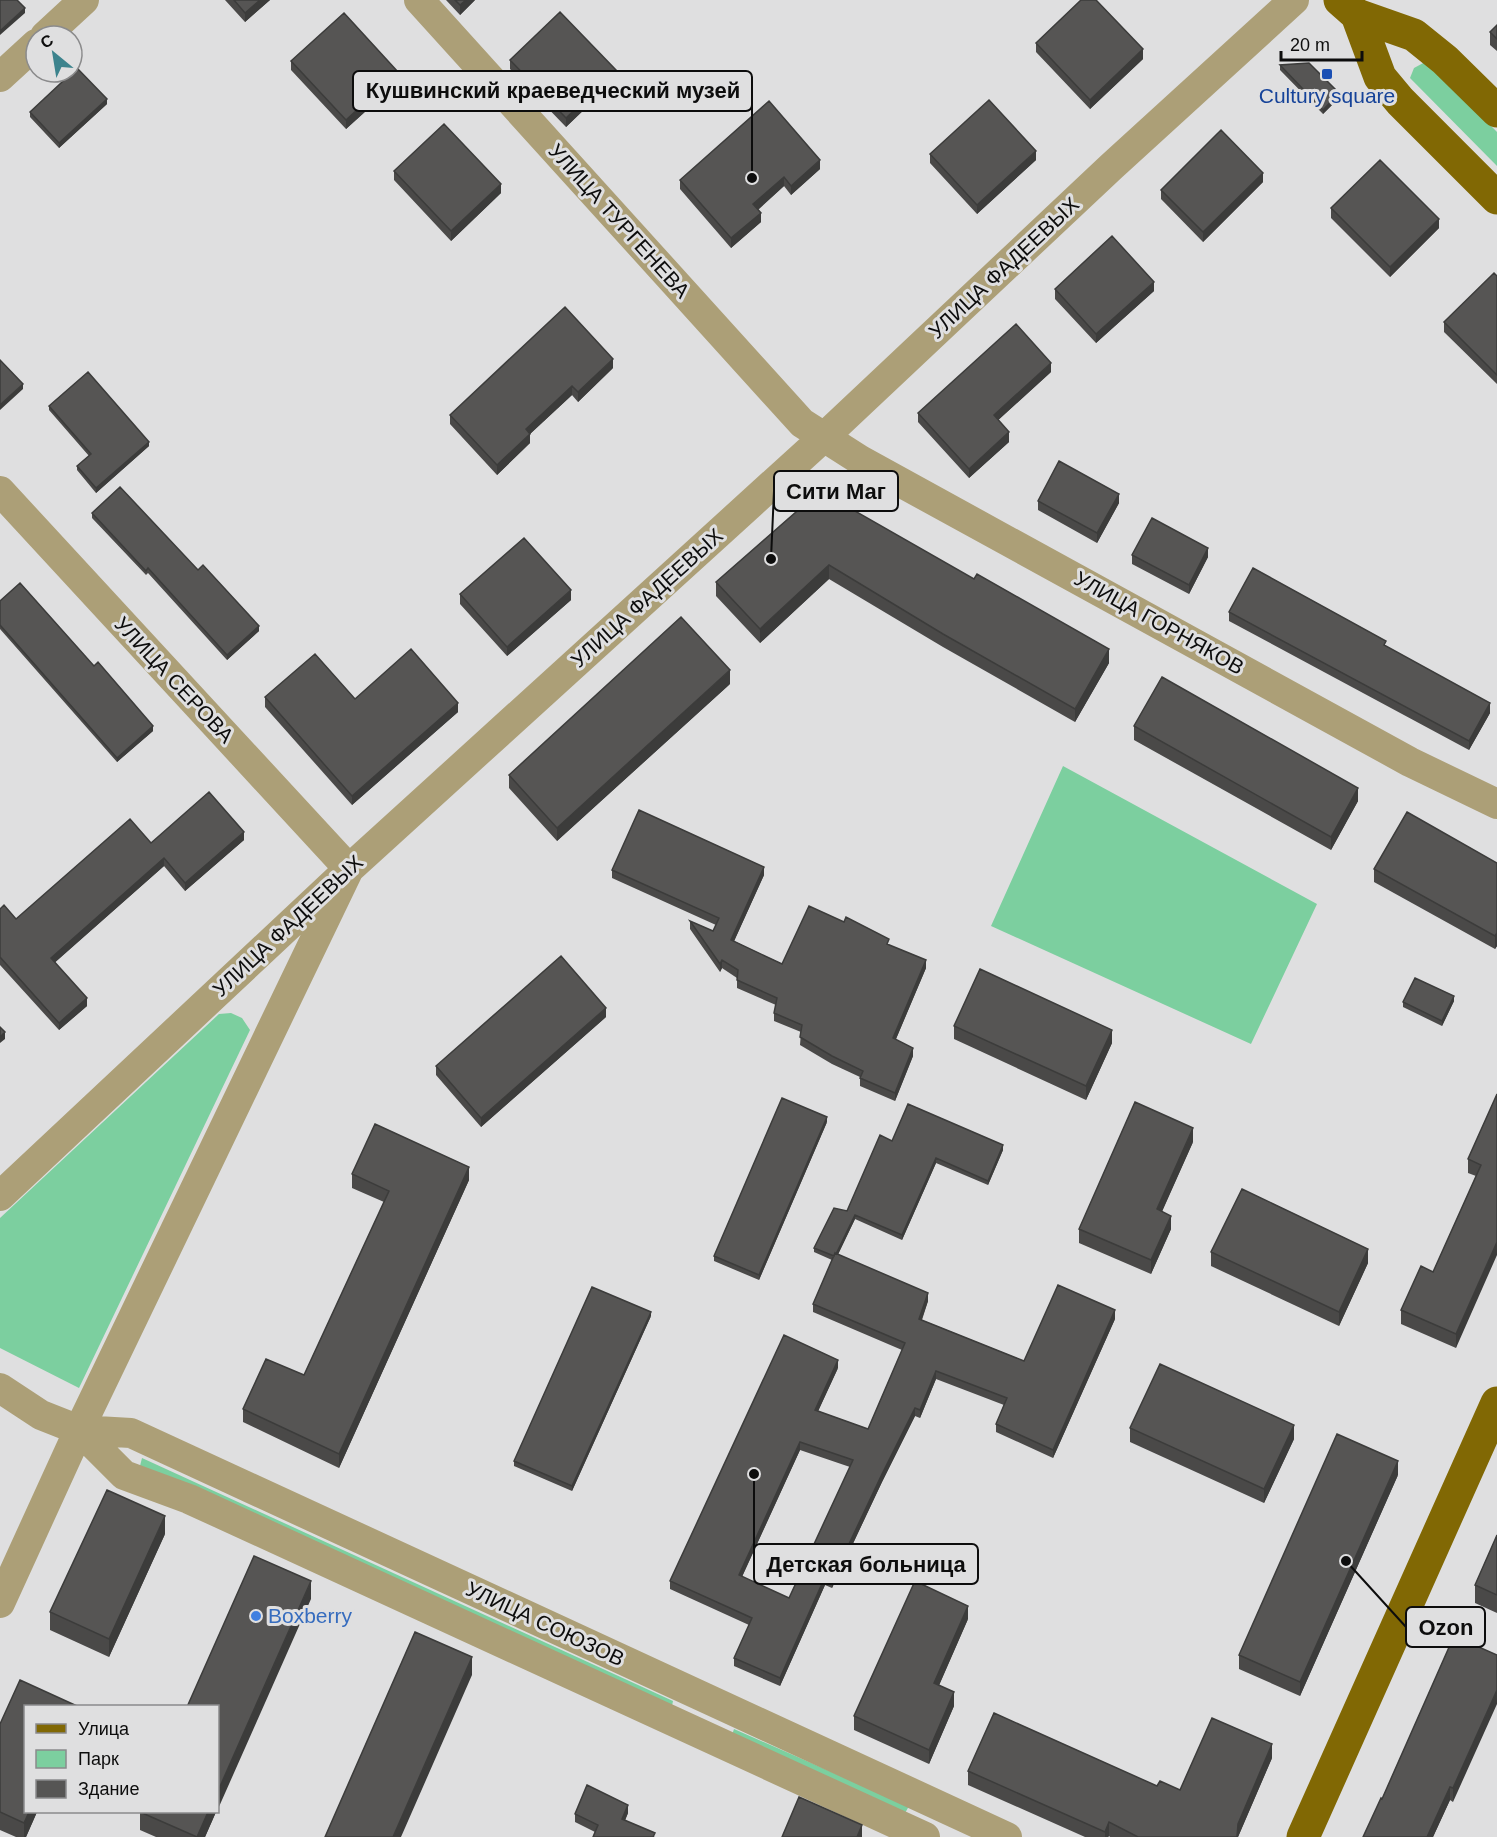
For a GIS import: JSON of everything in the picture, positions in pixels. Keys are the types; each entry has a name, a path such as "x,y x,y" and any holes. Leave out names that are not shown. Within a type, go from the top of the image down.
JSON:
{"main road":[{"path":"1348,8 1414,35 1445,60 1497,111"},
{"path":"1348,8 1380,77 1400,101 1497,198"},
{"path":"1303,1837 1497,1403"}],"street":[{"path":"58,24 84,0"},
{"name":"УЛИЦА ТУРГЕНЕВА","path":"419,0 802,423 823,438"},
{"name":"УЛИЦА ФАДЕЕВЫХ","path":"0,1196 348,869 823,438 1111,167 1294,0"},
{"path":"0,77 24,55"},
{"name":"УЛИЦА ГОРНЯКОВ","path":"823,438 1410,762 1497,804"},
{"name":"УЛИЦА СЕРОВА","path":"0,491 348,869"},
{"path":"0,1603 79,1430 348,869"},
{"name":"УЛИЦА СОЮЗОВ","path":"0,1388 41,1415 79,1430 131,1432 1007,1837"},
{"name":"УЛИЦА СОЮЗОВ","path":"79,1430 124,1475 189,1499 919,1834"},
{"path":"686,1728 699,1696"},
{"path":"919,1834 928,1801"}],"green space":[{"path":"1427,61 1497,132 1497,166 1410,78 1414,68"},
{"path":"1063,766 1317,904 1251,1044 991,926"},
{"path":"231,1013 242,1018 250,1030 79,1388 0,1348 0,1218 219,1014"},
{"path":"142,1458 673,1701 671,1711 140,1466"},
{"path":"734,1729 909,1806 904,1815 731,1738"}],"building":[{"path":"0,0 17,0 25,8 0,31"},
{"path":"234,0 260,0 245,13"},
{"path":"455,0 466,0 460,5"},
{"path":"1081,0 1096,0 1143,49 1090,100 1036,43"},
{"path":"560,12 616,70 566,118 510,60"},
{"path":"344,13 398,72 346,120 291,61"},
{"path":"1497,25 1497,39 1490,32"},
{"path":"1309,63 1339,93 1323,110 1280,65"},
{"path":"84,75 107,99 59,143 30,112 60,84 84,84"},
{"path":"989,100 1036,151 977,205 930,154"},
{"path":"769,101 820,160 791,186 784,177 753,204 761,213 731,238 680,180"},
{"path":"444,124 501,184 451,231 394,171"},
{"path":"1221,130 1263,173 1203,232 1161,190"},
{"path":"1380,160 1439,219 1390,267 1331,208"},
{"path":"1112,236 1154,282 1096,334 1055,289"},
{"path":"1494,273 1497,276 1497,375 1444,322"},
{"path":"565,307 613,359 578,392 572,386 526,429 530,434 497,465 450,415"},
{"path":"1016,324 1051,363 994,415 1009,432 969,469 918,413"},
{"path":"0,360 23,384 0,405"},
{"path":"88,372 149,442 96,488 77,466 91,454 49,406"},
{"path":"1059,461 1119,494 1097,533 1038,501"},
{"path":"120,487 198,570 203,565 259,626 227,655 148,568 146,571 92,513"},
{"path":"820,491 974,579 977,574 1109,649 1075,709 943,634 829,565 760,629 716,582"},
{"path":"1152,518 1208,548 1189,585 1132,555"},
{"path":"524,538 571,590 507,647 460,594"},
{"path":"1253,568 1386,641 1384,645 1490,703 1469,741 1229,612"},
{"path":"20,583 94,666 98,662 153,726 117,758 0,625 0,601"},
{"path":"681,617 730,670 557,828 509,775"},
{"path":"411,649 458,703 352,796 265,697 315,654 355,699"},
{"path":"1162,677 1358,788 1331,837 1134,726"},
{"path":"209,792 244,832 185,883 164,858 51,958 87,998 59,1023 0,957 0,909 4,905 16,919 130,819 151,843"},
{"path":"639,810 764,867 731,940 782,964 809,906 844,922 846,917 889,939 887,944 926,960 893,1038 913,1048 895,1093 860,1078 863,1071 800,1037 802,1025 774,1013 777,998 737,980 738,970 722,960 720,964 690,921 713,931 719,918 612,870"},
{"path":"1407,812 1497,863 1497,933 1495,936 1374,869"},
{"path":"561,956 606,1008 481,1118 436,1066"},
{"path":"980,969 1112,1030 1086,1086 954,1026"},
{"path":"1415,978 1454,996 1442,1021 1403,1002"},
{"path":"0,1027 5,1032 0,1037"},
{"path":"1497,1094 1497,1242 1456,1334 1401,1310 1421,1266 1433,1272 1481,1165 1468,1159"},
{"path":"782,1098 827,1117 759,1275 714,1256"},
{"path":"1135,1102 1193,1128 1157,1209 1171,1216 1151,1260 1079,1229"},
{"path":"908,1104 1003,1145 988,1181 936,1158 902,1235 855,1215 834,1256 814,1248 834,1208 847,1211 880,1135 892,1141"},
{"path":"375,1124 469,1167 339,1454 243,1409 266,1359 304,1375 389,1191 352,1174"},
{"path":"1242,1189 1368,1249 1339,1312 1211,1252"},
{"path":"835,1253 928,1293 919,1319 1024,1361 1058,1285 1115,1310 1053,1450 996,1424 1007,1398 936,1371 920,1410 915,1408 832,1580 825,1577 780,1678 734,1658 752,1618 670,1581 784,1335 838,1360 815,1410 868,1429 905,1343 813,1304","holes":["800,1442 853,1460 789,1598 739,1575"]},
{"path":"592,1287 651,1312 572,1486 514,1461"},
{"path":"1160,1364 1294,1425 1264,1489 1130,1428"},
{"path":"1337,1434 1398,1461 1300,1682 1239,1655"},
{"path":"107,1490 165,1516 109,1639 50,1612"},
{"path":"1497,1535 1497,1595 1475,1585"},
{"path":"254,1556 311,1581 219,1789 219,1705 188,1705"},
{"path":"915,1581 968,1606 934,1683 954,1692 929,1750 854,1716"},
{"path":"415,1632 472,1657 393,1837 325,1837"},
{"path":"1454,1636 1497,1655 1497,1690 1453,1788 1450,1787 1427,1837 1363,1837 1382,1799"},
{"path":"20,1680 75,1705 24,1705 24,1813 29,1813 24,1823 0,1812 0,1724"},
{"path":"994,1713 1157,1786 1160,1781 1180,1790 1212,1718 1272,1744 1238,1824 1237,1837 1138,1837 1109,1822 1105,1832 968,1771"},
{"path":"587,1785 628,1805 622,1819 655,1833 653,1837 593,1837 598,1825 575,1814"},
{"path":"799,1797 862,1825 857,1837 782,1837"},
{"path":"142,1813 208,1813 197,1837"}],"place":[{"name":"Cultury square","path":"1327,74"},
{"name":"Кушвинский краеведческий музей","path":"752,178"},
{"name":"Сити Маг","path":"771,559"},
{"name":"Детская больница","path":"754,1474"},
{"name":"Ozon","path":"1346,1561"},
{"name":"Boxberry","path":"256,1616"}]}
